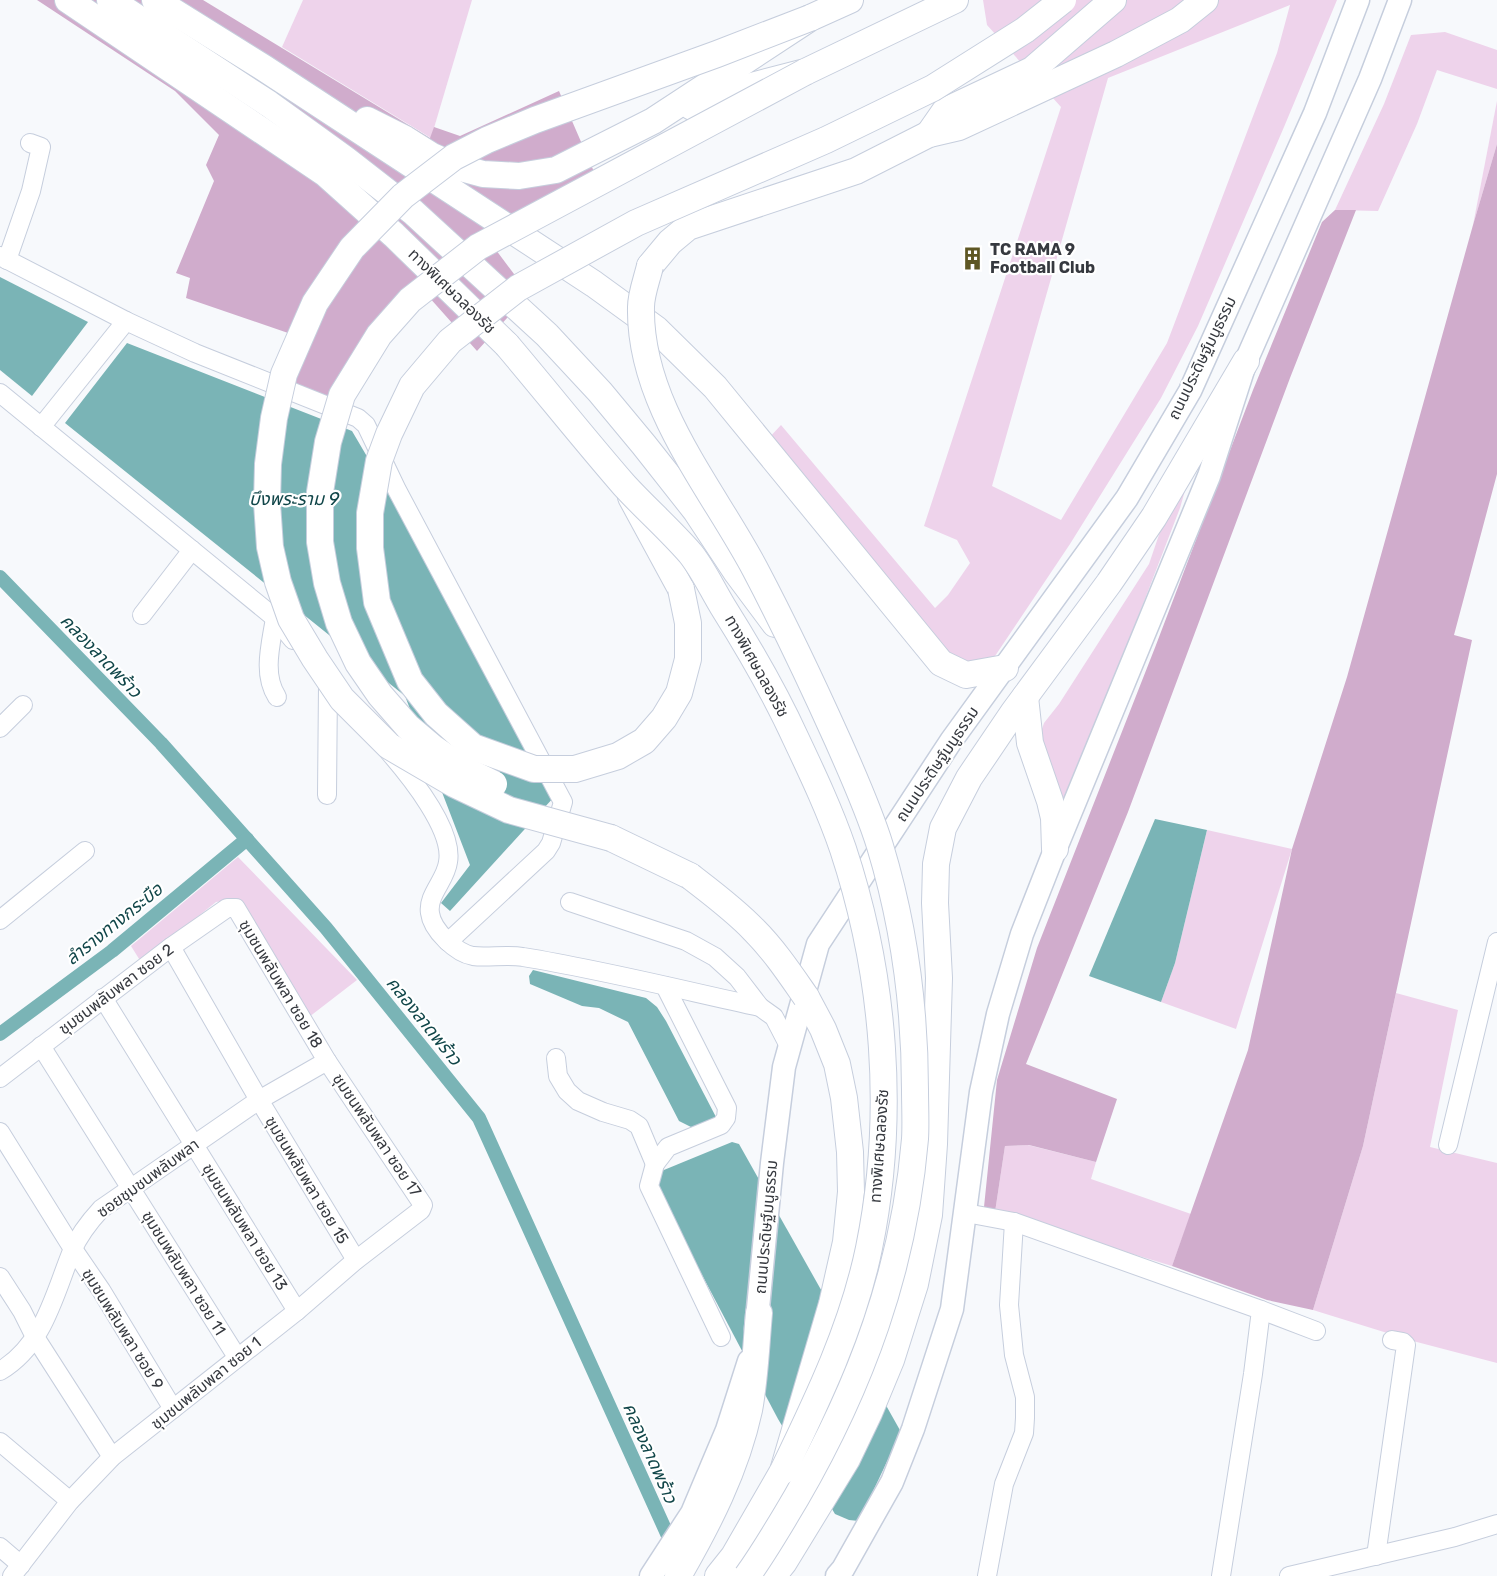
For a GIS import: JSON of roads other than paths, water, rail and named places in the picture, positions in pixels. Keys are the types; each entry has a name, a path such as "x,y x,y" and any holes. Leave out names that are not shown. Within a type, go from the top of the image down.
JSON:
{"highway":[{"name":"ทางพิเศษฉลองรัช","path":"68,0 326,174 394,235 507,345 625,486 691,555 759,665 822,796 843,849 859,905 873,969 881,1036 884,1116 879,1185 868,1249 853,1306 814,1408 783,1471 734,1556 718,1576"},
{"name":"ทางพิเศษฉลองรัช","path":"110,0 269,104 345,159 413,212 547,335 600,392 696,511 737,573 804,663 856,781 880,844 895,903 909,980 915,1063 915,1138 907,1199 884,1306 843,1410 783,1521 747,1576"},
{"path":"155,0 594,284 656,329 715,387 941,663 966,675 1005,668"},
{"path":"611,838 509,810 454,784 389,746 342,699 291,619 278,582 270,547 267,503 268,464 274,418 284,374 315,303 352,248 403,196 454,157 535,120 717,54 850,0"},
{"path":"783,1471 832,1304 846,1242 851,1192 850,1152 844,1098 837,1064 823,1029 806,997 755,930 723,901 690,876 465,770 408,727 374,687 358,663 339,623 327,583 320,542 320,492 328,442 342,395 379,335 410,300 470,254 509,231 805,72 955,0"},
{"path":"625,486 681,589 688,623 688,659 679,693 664,718 644,741 618,756 575,769 534,769 473,747 436,714 410,681 376,602 370,548 370,513 379,461 412,386 450,341 518,288 636,223 826,140 933,88 1025,30 1063,0"},
{"path":"804,663 753,565 664,410 646,357 642,330 641,303 650,266 670,242 688,227 856,171 929,134 959,127 1116,54 1180,20 1205,0"},
{"path":"933,88 980,81 1112,1"},
{"path":"929,134 945,111 1032,70 1112,1"},
{"path":"654,121 810,18"},
{"path":"264,69 457,167 483,174 519,176 556,170 654,121 744,88 805,72"},
{"path":"773,1576 784,1562 847,1459 891,1359 915,1284 929,1215 934,1144 939,978 935,903 936,864 943,828 969,778 1154,517 1246,361"},
{"path":"1025,697 1030,743 1054,818 1055,849"},
{"path":"678,1576 725,1486 743,1436 754,1375 759,1313"}],"main road":[{"name":"ถนนประดิษฐ์มนูธรรม","path":"651,1576 692,1513 727,1430 750,1356 759,1313 772,1163 784,1067 818,944 951,741 1127,498 1190,391 1314,113 1358,0"},
{"path":"837,1576 892,1482 913,1430 952,1310 981,1092 998,1014 1023,933 1055,849 1209,476 1246,361 1370,79 1400,0"},
{"path":"1245,268 1260,267 1272,271 1281,280"}],"street":[{"path":"30,143 41,147 31,191 4,258 126,321 195,353 358,418 366,424 397,490 563,802 551,843 546,851 448,942"},
{"path":"41,427 126,321"},
{"path":"0,393 275,618 328,685 405,770 429,803 445,837 449,861 444,878 431,901 430,916 443,938 457,949 473,956 521,956 760,1007"},
{"path":"142,615 192,550"},
{"path":"275,618 268,674 270,686 277,697"},
{"path":"327,795 328,685"},
{"path":"0,728 23,705"},
{"path":"0,920 85,851"},
{"path":"570,902 686,941 715,957 737,977 760,1007 774,1017 789,1046"},
{"name":"ชุมชนพลับพลา ซอย 2","path":"0,1078 171,947 227,908 236,908"},
{"name":"ชุมชนพลับพลา ซอย 18","path":"236,908 327,1061"},
{"path":"1448,1144 1497,942"},
{"name":"ชุมชนพลับพลา ซอย 15","path":"171,947 259,1100 356,1260"},
{"path":"665,986 727,1108 726,1118 721,1125 668,1147 655,1164 649,1186 721,1337"},
{"name":"ชุมชนพลับพลา ซอย 13","path":"103,998 297,1311"},
{"name":"ชุมชนพลับพลา ซอย 11","path":"40,1046 237,1357"},
{"path":"556,1058 558,1076 567,1091 578,1101 630,1120 639,1126 655,1164"},
{"name":"ซอยชุมชนพลับพลา","path":"0,1371 26,1351 43,1325 72,1249 85,1227 100,1209 259,1100 327,1061"},
{"name":"ชุมชนพลับพลา ซอย 17","path":"327,1061 420,1200 423,1205 421,1210"},
{"name":"ชุมชนพลับพลา ซอย 9","path":"0,1132 72,1249 101,1290 173,1409"},
{"name":"ชุมชนพลับพลา ซอย 1","path":"16,1570 70,1501 112,1457 421,1210"},
{"path":"966,1213 1014,1222 1316,1331"},
{"path":"987,1576 1004,1484 1023,1433 1025,1418 1025,1397 1014,1354 1009,1305 1014,1222"},
{"path":"0,1277 22,1311 35,1337 112,1457"},
{"path":"1221,1576 1261,1310"},
{"path":"1376,1556 1406,1345 1403,1342 1392,1340"},
{"path":"0,1442 70,1501"},
{"path":"1289,1576 1455,1537 1497,1524"},
{"path":"0,1547 16,1570"}],"water":[{"path":"0,277 88,322 32,396 0,370"},
{"name":"บึงพระราม 9","path":"127,343 352,431 402,516 554,797 450,911 441,903 470,865 405,696 65,423"},
{"path":"1155,819 1207,830 1175,963 1161,1002 1089,976"},
{"path":"533,970 646,998 657,1007 666,1021 716,1117 695,1129 679,1121 628,1022 599,1008 582,1006 530,984 529,976"},
{"path":"732,1142 739,1144 901,1432 859,1521 849,1520 835,1514 778,1419 655,1186 659,1172"}],"waterway":[{"name":"คลองลาดพร้าว","path":"0,577 161,743 326,928 479,1118 674,1549"},
{"name":"ลำรางทางกระบือ","path":"0,1034 112,951 247,839"}],"place":[{"name":"TC RAMA 9 Football Club","path":"972,258"}]}
